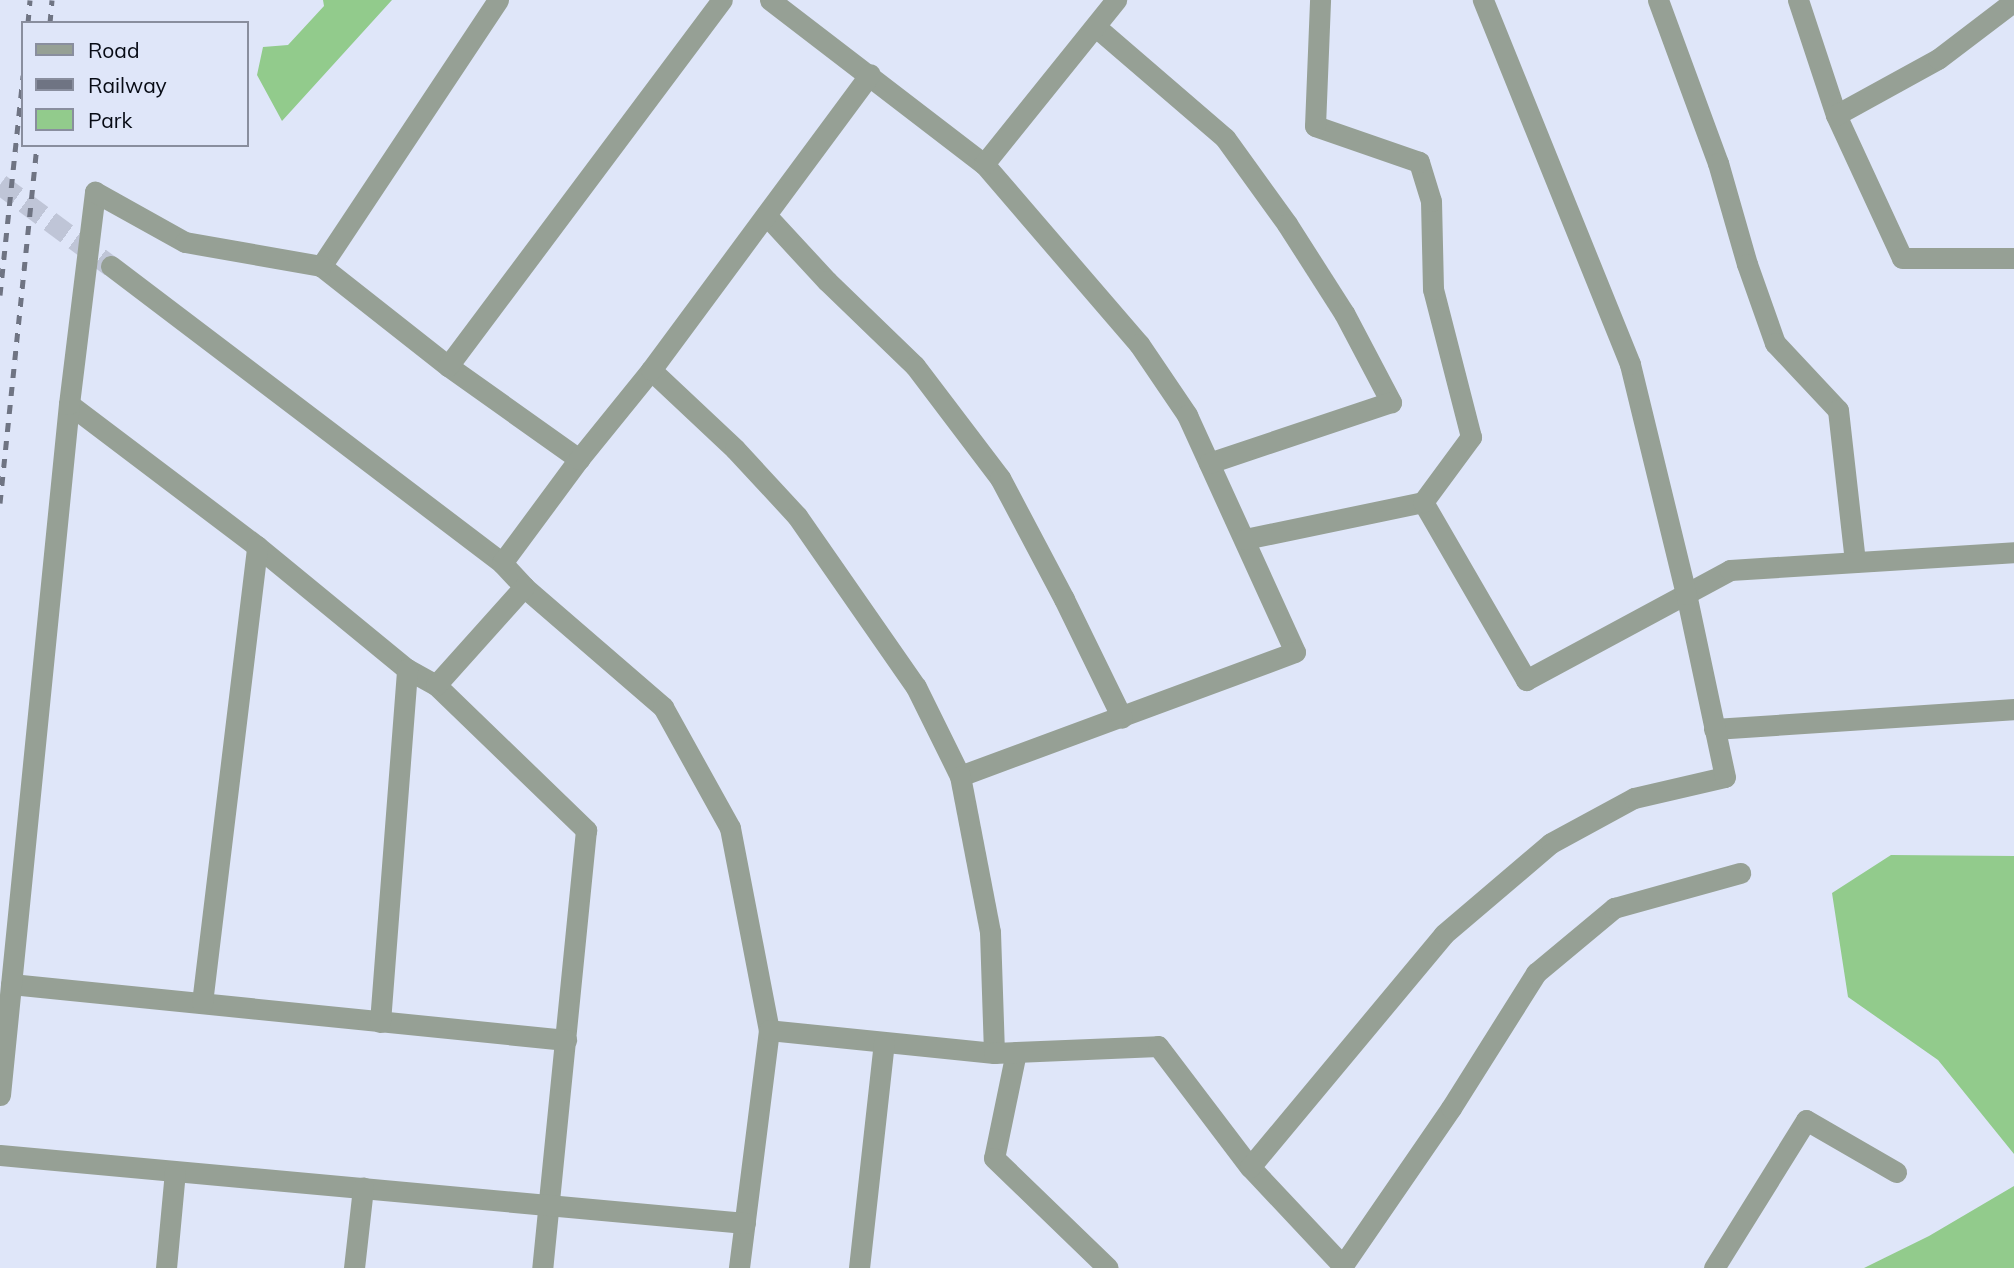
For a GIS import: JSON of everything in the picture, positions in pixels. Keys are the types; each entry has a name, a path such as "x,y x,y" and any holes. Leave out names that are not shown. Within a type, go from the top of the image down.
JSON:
{"street":[{"path":"321,267 498,0"},
{"path":"448,366 722,0"},
{"path":"770,0 984,164 1139,344 1187,415 1295,652 960,776"},
{"path":"984,164 1116,0"},
{"path":"1245,539 1423,502 1471,437 1433,289 1431,201 1419,162 1315,126 1320,0"},
{"path":"1250,1167 1444,934 1551,843 1634,798 1725,777 1686,594 1630,364 1483,0"},
{"path":"1658,0 1718,163 1747,264 1775,343 1838,410 1854,562"},
{"path":"1799,0 1836,115 1902,258 2014,258"},
{"path":"1836,115 1938,58 2014,1"},
{"path":"1096,27 1225,138 1287,224 1344,313 1391,402 1209,463"},
{"path":"502,563 579,459 651,370 870,74"},
{"path":"0,1095 69,404 95,192 185,242 321,267 448,366 579,459"},
{"path":"766,215 827,281 915,366 1000,478 1064,599 1122,718"},
{"path":"111,266 502,563 524,587 663,707 730,828 769,1030 739,1268"},
{"path":"651,370 735,449 797,516 916,687 960,776 990,932 1005,1053 994,1158 1108,1268"},
{"path":"69,404 257,546 407,669 436,685 586,830 542,1268"},
{"path":"1423,502 1526,680 1730,570 2014,552"},
{"path":"202,1003 257,546"},
{"path":"436,685 524,587"},
{"path":"380,1022 407,669"},
{"path":"1714,729 2014,709"},
{"path":"769,1030 1005,1053 1158,1046 1250,1167 1342,1267 1451,1108 1535,974 1614,908 1740,873"},
{"path":"11,984 566,1041"},
{"path":"859,1268 884,1042"},
{"path":"1714,1268 1806,1120 1896,1172"},
{"path":"0,1155 745,1223"},
{"path":"166,1268 175,1171"},
{"path":"354,1268 363,1188"}],"green space":[{"path":"323,0 392,0 282,121 257,75 263,47 288,45 324,6"},
{"path":"1891,855 2014,856 2014,1154 1938,1060 1848,997 1832,893"},
{"path":"2014,1186 2014,1268 1864,1268 1929,1236"}],"tunnel":[{"path":"0,184 111,266"}],"railway":[{"path":"28,21 30,0"},
{"path":"50,21 52,0"},
{"path":"0,295 21,94"},
{"path":"0,503 37,147"}]}
